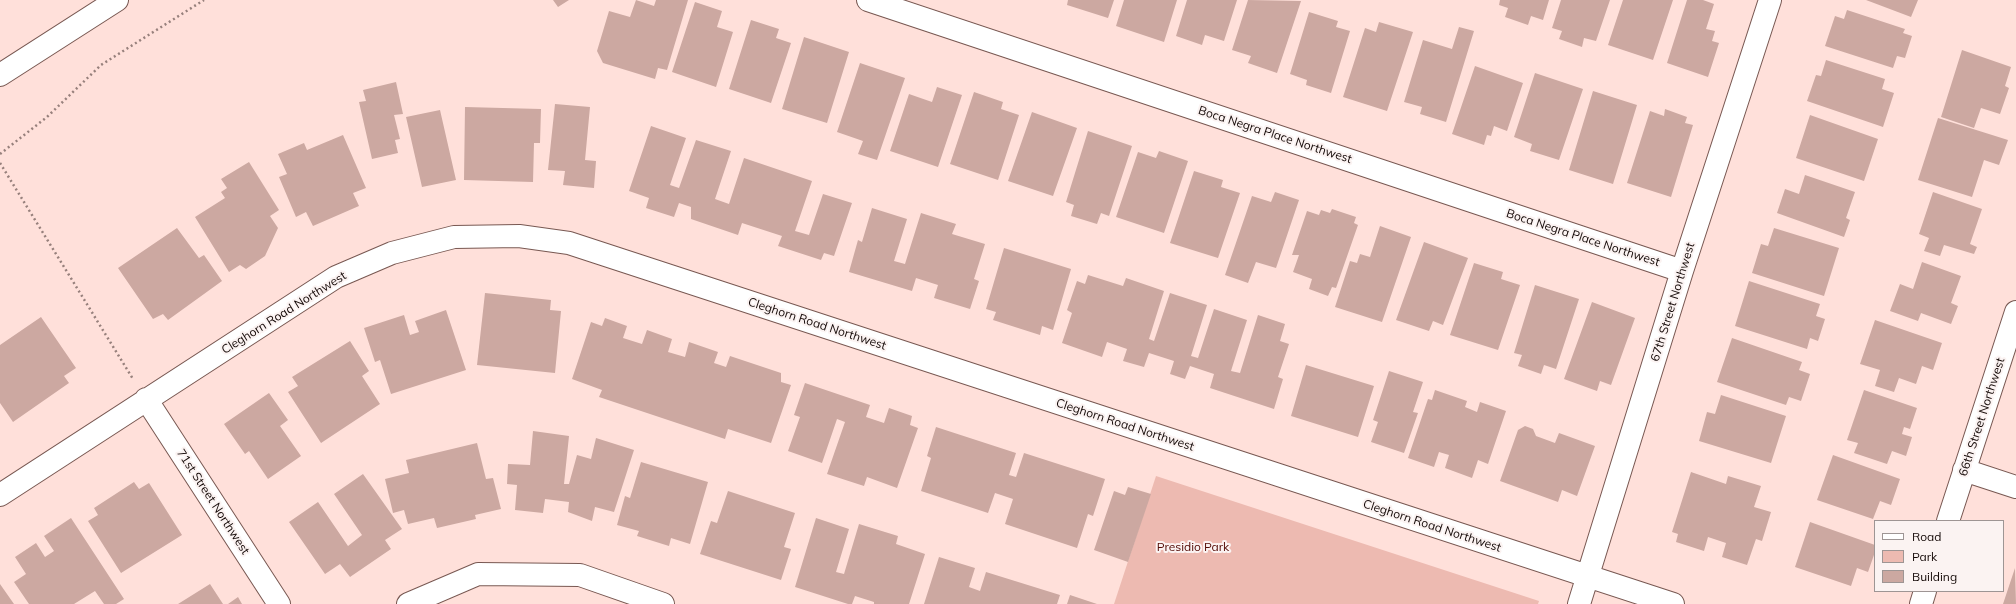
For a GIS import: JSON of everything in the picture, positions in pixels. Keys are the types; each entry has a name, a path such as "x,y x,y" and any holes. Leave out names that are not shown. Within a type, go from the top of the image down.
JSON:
{"street":[{"path":"0,75 116,0"},
{"name":"67th Street Northwest","path":"1579,604 1682,271 1770,0"},
{"name":"Boca Negra Place Northwest","path":"876,1 1682,271"},
{"name":"Cleghorn Road Northwest","path":"0,495 336,277 392,253 454,237 519,236 577,246 1673,604"},
{"name":"66th Street Northwest","path":"1948,520 2016,312"},
{"name":"71st Street Northwest","path":"146,400 279,604"},
{"path":"1964,470 2016,487"},
{"path":"408,604 478,574 580,575 663,604"},
{"path":"1921,604 1925,592"}],"path":[{"path":"0,154 47,117 101,65 204,0"},
{"path":"0,163 130,374"}],"green space":[{"name":"Presidio Park","path":"1156,476 1539,601 1538,604 1114,604"}],"building":[{"path":"553,0 569,0 558,7"},
{"path":"636,0 654,6 656,0 688,0 667,70 658,68 655,79 603,63 597,51 609,11 630,17"},
{"path":"1068,0 1114,0 1108,18 1067,5"},
{"path":"1124,0 1177,0 1164,42 1116,26"},
{"path":"1187,0 1237,0 1224,41 1205,35 1202,45 1176,36"},
{"path":"1248,0 1301,1 1277,73 1248,63 1251,56 1232,50"},
{"path":"1500,0 1549,0 1543,20 1531,16 1528,25 1505,17 1508,8 1499,5"},
{"path":"1561,0 1610,0 1596,41 1584,38 1582,47 1559,39 1562,31 1552,28"},
{"path":"1623,0 1673,0 1653,60 1608,45"},
{"path":"1687,0 1703,0 1714,4 1706,29 1715,31 1712,41 1719,43 1708,77 1667,63"},
{"path":"1866,0 1918,0 1911,17"},
{"path":"695,2 722,11 717,27 733,32 716,87 672,72"},
{"path":"1847,10 1905,29 1903,33 1912,36 1905,58 1897,56 1893,68 1825,46 1835,16 1844,19"},
{"path":"1309,12 1338,21 1336,27 1350,31 1331,93 1306,85 1307,80 1290,74"},
{"path":"751,20 779,29 776,38 791,43 771,103 729,89"},
{"path":"1379,22 1413,32 1387,111 1343,97 1365,28 1376,32"},
{"path":"1459,27 1474,31 1446,122 1420,114 1422,107 1404,102 1423,40 1452,49"},
{"path":"804,37 849,52 827,123 782,109"},
{"path":"1962,50 2011,67 2005,86 2009,88 2000,114 1981,108 1974,128 1941,117"},
{"path":"1826,60 1885,79 1882,89 1894,93 1883,127 1807,101 1816,75 1821,76"},
{"path":"860,63 905,78 877,160 858,154 863,141 837,132"},
{"path":"1475,66 1523,83 1507,131 1494,126 1491,136 1487,135 1484,145 1452,134"},
{"path":"1535,73 1583,89 1559,160 1530,151 1532,144 1514,137"},
{"path":"396,82 403,114 394,115 400,139 395,140 398,153 372,159 359,102 366,101 363,90"},
{"path":"937,87 962,95 938,167 890,151 909,94 932,102"},
{"path":"1593,91 1637,105 1613,184 1569,170"},
{"path":"974,92 1003,102 1001,109 1019,115 998,180 950,164"},
{"path":"555,104 590,107 585,160 596,161 594,188 563,185 565,171 548,170"},
{"path":"465,107 541,109 540,143 534,143 533,182 464,180"},
{"path":"1665,109 1687,117 1685,123 1693,125 1671,197 1627,183 1650,111 1664,116"},
{"path":"440,110 456,180 422,187 406,117"},
{"path":"1032,112 1077,128 1053,196 1008,181"},
{"path":"1810,115 1878,139 1864,181 1796,158"},
{"path":"1938,118 2008,140 1999,165 1984,160 1972,197 1918,180"},
{"path":"651,126 686,138 670,185 679,188 696,140 731,151 715,199 729,204 744,158 812,181 795,231 809,235 823,194 852,203 834,256 824,253 821,260 778,246 782,236 742,223 738,235 691,219 691,207 679,203 674,217 646,208 649,198 629,191"},
{"path":"1088,131 1132,146 1109,216 1101,213 1097,224 1071,216 1074,205 1066,202"},
{"path":"343,135 366,188 353,193 359,206 313,226 306,212 296,217 279,177 287,174 278,154 304,143 307,150"},
{"path":"1159,151 1188,161 1164,233 1116,217 1138,152 1156,158"},
{"path":"249,162 279,210 270,216 278,228 265,256 246,269 240,265 229,272 195,217 225,198 221,192 227,188 221,179"},
{"path":"1194,171 1223,180 1221,187 1240,193 1218,258 1170,243"},
{"path":"1805,175 1855,192 1846,218 1850,220 1844,237 1777,213 1785,189 1799,194"},
{"path":"1275,192 1299,200 1276,268 1256,262 1248,283 1225,275 1252,196 1271,202"},
{"path":"1933,192 1982,209 1970,244 1977,247 1974,254 1944,245 1940,256 1924,251 1929,238 1919,234"},
{"path":"872,208 907,219 894,261 905,264 921,213 956,224 952,234 985,244 974,279 979,281 970,309 934,298 938,285 916,278 912,291 849,272 858,240 862,242"},
{"path":"1332,209 1356,217 1354,223 1358,225 1336,288 1332,287 1328,296 1309,289 1312,279 1293,272 1299,255 1292,255 1307,211 1319,215 1321,210 1330,213"},
{"path":"1380,226 1411,237 1382,322 1335,307 1350,261 1357,263 1360,254 1370,257"},
{"path":"177,228 199,258 204,255 222,281 168,320 163,314 153,319 118,268"},
{"path":"1774,228 1839,248 1824,296 1752,273 1761,244 1768,246"},
{"path":"1424,242 1468,258 1443,325 1433,321 1429,331 1396,320"},
{"path":"1004,248 1071,269 1053,330 1042,326 1040,335 993,320 996,312 986,309"},
{"path":"1922,262 1961,276 1951,303 1958,306 1951,324 1921,313 1918,321 1890,311 1900,284 1913,289"},
{"path":"1474,263 1503,272 1501,279 1520,285 1498,350 1450,335"},
{"path":"1088,275 1123,286 1126,278 1164,291 1149,339 1154,341 1170,293 1207,305 1191,356 1198,358 1214,309 1247,320 1231,371 1240,373 1258,315 1285,324 1280,341 1289,344 1278,377 1283,379 1274,409 1210,388 1214,374 1190,366 1185,379 1170,374 1174,361 1149,353 1144,367 1123,361 1127,349 1107,342 1102,357 1062,343 1072,313 1067,310 1077,281 1085,284"},
{"path":"1749,281 1820,304 1816,316 1825,319 1818,341 1810,338 1807,349 1735,326"},
{"path":"1535,285 1579,299 1556,369 1544,365 1541,374 1518,366 1522,355 1514,353"},
{"path":"485,293 551,300 550,310 561,311 555,373 477,365"},
{"path":"1592,302 1635,318 1611,385 1600,381 1597,391 1564,379"},
{"path":"446,310 466,370 391,394 380,360 375,362 364,328 404,315 410,335 419,332 415,321"},
{"path":"41,317 76,368 64,376 69,383 13,422 0,403 0,345"},
{"path":"605,318 627,326 623,338 642,344 647,330 672,339 668,352 685,357 689,342 718,352 714,363 726,367 730,356 781,373 781,382 791,385 771,443 728,429 725,439 599,397 602,390 572,379 591,322 602,326"},
{"path":"1875,320 1942,343 1933,370 1922,366 1916,384 1899,378 1894,392 1875,386 1880,370 1860,364"},
{"path":"1732,338 1802,362 1799,370 1810,374 1801,401 1789,397 1786,405 1717,382"},
{"path":"350,341 369,371 362,376 380,404 321,443 288,392 298,386 292,377"},
{"path":"1306,365 1374,386 1358,437 1291,416"},
{"path":"1389,371 1423,382 1413,412 1418,413 1404,453 1371,442 1378,422 1373,420"},
{"path":"805,383 870,405 866,417 884,423 889,408 912,416 910,425 918,428 897,488 867,477 864,486 827,474 845,422 837,419 822,463 788,451 800,417 794,415"},
{"path":"1435,390 1467,401 1465,407 1477,412 1480,402 1506,411 1488,464 1478,460 1472,478 1445,468 1449,455 1439,452 1434,467 1408,458 1428,399 1432,400"},
{"path":"1864,390 1917,408 1910,429 1904,427 1902,434 1912,437 1906,456 1892,451 1887,464 1854,453 1858,443 1847,440"},
{"path":"269,393 288,420 280,426 301,456 268,479 249,451 245,454 224,424"},
{"path":"1721,395 1786,416 1771,463 1699,441 1707,412 1715,414"},
{"path":"1525,426 1533,429 1536,436 1555,443 1559,433 1595,446 1577,496 1562,490 1558,502 1500,481 1518,430"},
{"path":"936,427 1016,453 1009,475 1016,477 1024,453 1105,479 1093,516 1088,514 1077,548 1005,524 1013,499 995,493 988,513 921,491 931,458 927,456"},
{"path":"533,431 569,436 564,484 569,484 577,455 591,459 596,438 634,450 614,512 595,507 592,521 568,512 569,502 545,499 543,513 515,510 517,485 507,484 508,464 530,465"},
{"path":"477,443 486,479 493,478 501,509 475,515 476,519 437,528 434,518 408,524 404,510 393,513 385,479 409,473 406,460"},
{"path":"1833,455 1900,479 1891,505 1880,501 1873,519 1817,500"},
{"path":"641,462 708,482 690,544 671,538 669,546 637,536 639,531 617,525 625,496 630,498"},
{"path":"1691,472 1726,484 1728,476 1761,486 1754,507 1771,512 1762,541 1756,539 1747,565 1722,557 1726,543 1708,537 1704,551 1676,542 1678,534 1672,532"},
{"path":"363,474 402,529 385,540 391,549 350,577 340,564 325,574 289,522 318,502 348,546 362,535 334,494"},
{"path":"134,482 139,489 149,483 182,535 121,573 88,521 98,515 94,508"},
{"path":"1128,487 1151,494 1128,562 1094,550 1114,491 1125,495"},
{"path":"728,491 795,513 784,547 791,549 781,580 700,554 711,521 717,523"},
{"path":"71,518 124,599 116,604 104,604 95,591 74,604 29,604 14,582 26,574 15,557 36,543 45,557 54,551 44,536"},
{"path":"816,518 849,529 836,572 844,574 859,524 898,536 896,544 925,554 909,604 874,604 874,602 855,596 852,604 848,604 795,587"},
{"path":"1810,522 1874,545 1874,555 1868,572 1857,568 1851,586 1795,567"},
{"path":"939,557 975,568 969,587 980,591 986,572 1060,595 1057,604 924,604"},
{"path":"2015,568 2016,604 2003,604"},
{"path":"0,584 14,604 0,604"},
{"path":"210,584 223,604 178,604"},
{"path":"1070,595 1097,604 1067,604"},
{"path":"238,597 242,604 228,604"}]}
